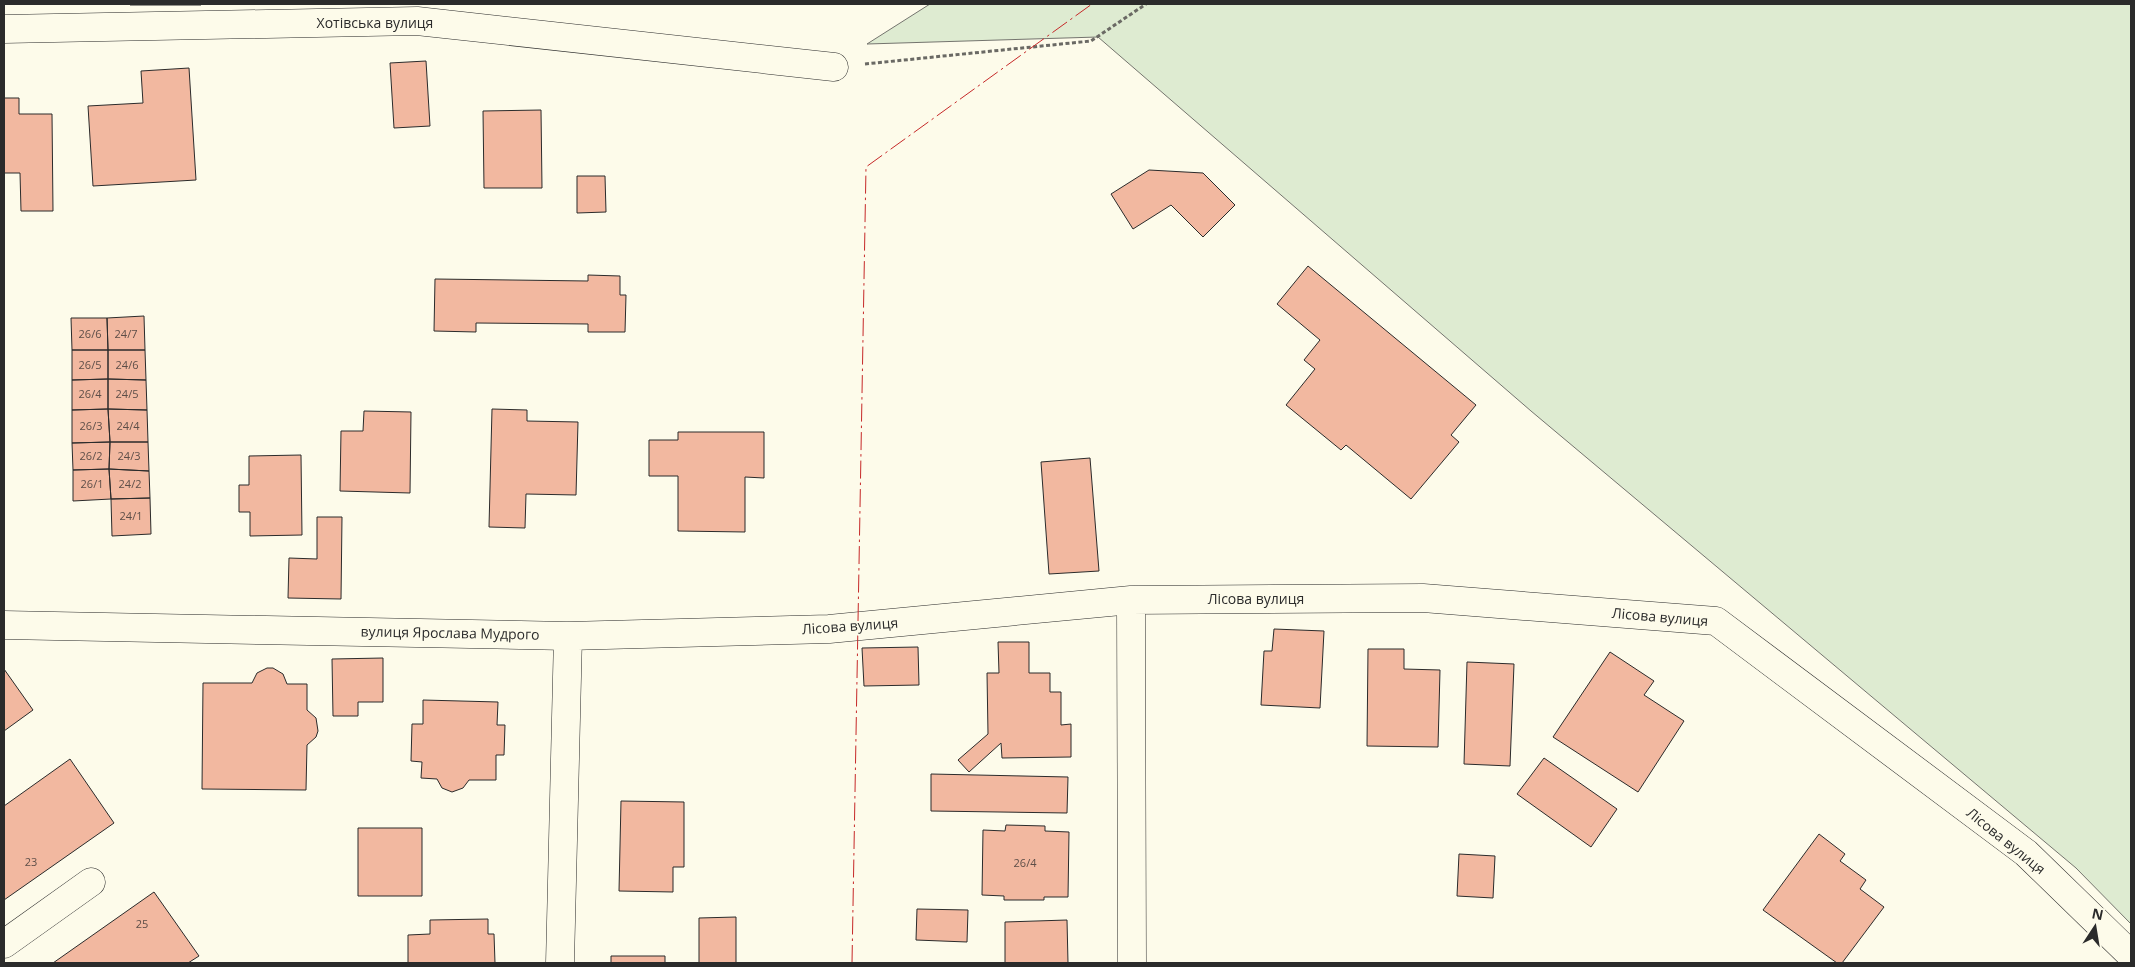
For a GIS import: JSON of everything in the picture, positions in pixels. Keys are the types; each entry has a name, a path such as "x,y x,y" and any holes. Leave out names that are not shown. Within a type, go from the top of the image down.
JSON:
{"street":[{"name":"Хотівська вулиця","path":"4,29 417,21 834,67"},
{"name":"Лісова вулиця","path":"568,636 829,629 1131,600 1423,598 1716,621 2026,853 2131,955"},
{"path":"1131,600 1132,963"},
{"name":"вулиця Ярослава Мудрого","path":"4,625 568,636"},
{"path":"560,963 568,636"},
{"path":"4,944 91,882"}],"path":[{"path":"834,67 1091,41 1146,4"}],"green space":[{"path":"930,4 2131,4 2131,924 2076,868 1531,411 1098,37 867,44"}],"building":[{"path":"201,4 201,5 130,5"},
{"path":"426,61 430,126 394,128 390,63"},
{"path":"189,68 196,180 93,186 88,106 143,103 141,71"},
{"path":"4,98 19,98 19,114 52,114 53,211 21,211 20,173 4,173"},
{"path":"541,110 542,188 484,188 483,111"},
{"path":"1149,170 1203,173 1235,205 1203,237 1171,205 1133,229 1111,194"},
{"path":"577,176 605,176 606,212 577,213"},
{"path":"1308,266 1476,405 1451,435 1459,442 1411,499 1346,445 1341,450 1286,405 1315,369 1304,360 1320,340 1277,304"},
{"path":"588,275 620,276 620,295 626,295 625,332 588,332 588,324 476,323 476,332 434,331 435,279 588,281"},
{"path":"144,316 145,350 108,350 107,318"},
{"path":"71,318 107,318 108,350 72,350"},
{"path":"72,350 108,350 108,379 72,380"},
{"path":"108,350 145,350 146,380 108,379"},
{"path":"108,379 108,409 72,410 72,380"},
{"path":"108,379 146,380 147,410 108,409"},
{"path":"108,409 110,442 72,443 72,410"},
{"path":"108,409 147,410 148,442 110,442"},
{"path":"492,409 527,410 527,421 578,422 576,495 526,494 525,528 489,527"},
{"path":"364,411 411,412 410,493 340,491 341,431 363,431"},
{"path":"678,432 764,432 764,478 745,477 745,532 678,531 678,476 649,476 649,440 678,440"},
{"path":"110,442 109,469 73,470 72,443"},
{"path":"110,442 148,442 149,471 109,469"},
{"path":"301,455 302,535 250,536 250,512 239,512 239,485 249,485 249,456"},
{"path":"1090,458 1099,571 1049,574 1041,462"},
{"path":"109,469 111,499 73,501 73,470"},
{"path":"109,469 149,471 150,498 111,499"},
{"path":"150,498 151,534 112,536 111,499"},
{"path":"317,517 342,517 341,599 288,598 289,558 317,559"},
{"path":"1274,629 1324,631 1320,708 1261,705 1264,651 1272,651"},
{"path":"998,642 1029,642 1029,673 1050,673 1050,692 1061,692 1061,725 1071,724 1071,757 1002,758 1001,743 969,772 958,760 988,734 987,673 999,673"},
{"path":"918,647 919,685 864,686 862,648"},
{"path":"1368,649 1404,649 1404,669 1440,670 1438,747 1367,746"},
{"path":"1610,652 1654,681 1644,695 1684,721 1638,792 1553,737"},
{"path":"383,658 383,702 358,702 358,716 333,716 332,659"},
{"path":"1467,662 1514,664 1510,766 1464,764"},
{"path":"267,668 273,668 283,674 287,684 307,684 307,710 316,718 318,731 316,737 307,745 306,790 202,789 203,683 252,683 257,673"},
{"path":"4,669 33,710 4,731"},
{"path":"423,700 498,702 497,725 505,725 504,755 496,755 496,780 469,780 463,788 452,792 442,788 437,779 421,778 422,762 411,761 412,724 423,724"},
{"path":"1544,758 1617,809 1591,847 1517,794"},
{"path":"70,759 114,823 4,900 4,806"},
{"path":"931,774 1068,777 1067,813 931,811"},
{"path":"621,801 684,802 684,867 673,867 673,892 619,891"},
{"path":"1006,825 1045,826 1045,831 1069,832 1068,897 1044,897 1044,900 1004,900 1004,896 982,895 983,830 1005,831"},
{"path":"358,828 422,828 422,896 358,896"},
{"path":"1819,834 1845,854 1840,861 1866,880 1860,889 1884,907 1842,963 1837,963 1763,910"},
{"path":"1459,854 1495,856 1493,898 1457,896"},
{"path":"154,892 199,956 188,963 53,963"},
{"path":"917,909 968,910 967,942 916,940"},
{"path":"736,917 736,963 699,963 699,918"},
{"path":"488,919 488,934 494,934 495,963 408,963 408,935 430,934 430,920"},
{"path":"1067,920 1068,963 1005,963 1005,922"},
{"path":"611,956 665,956 665,963 611,963"}],"power":[{"path":"852,963 866,167 1092,4"}]}
